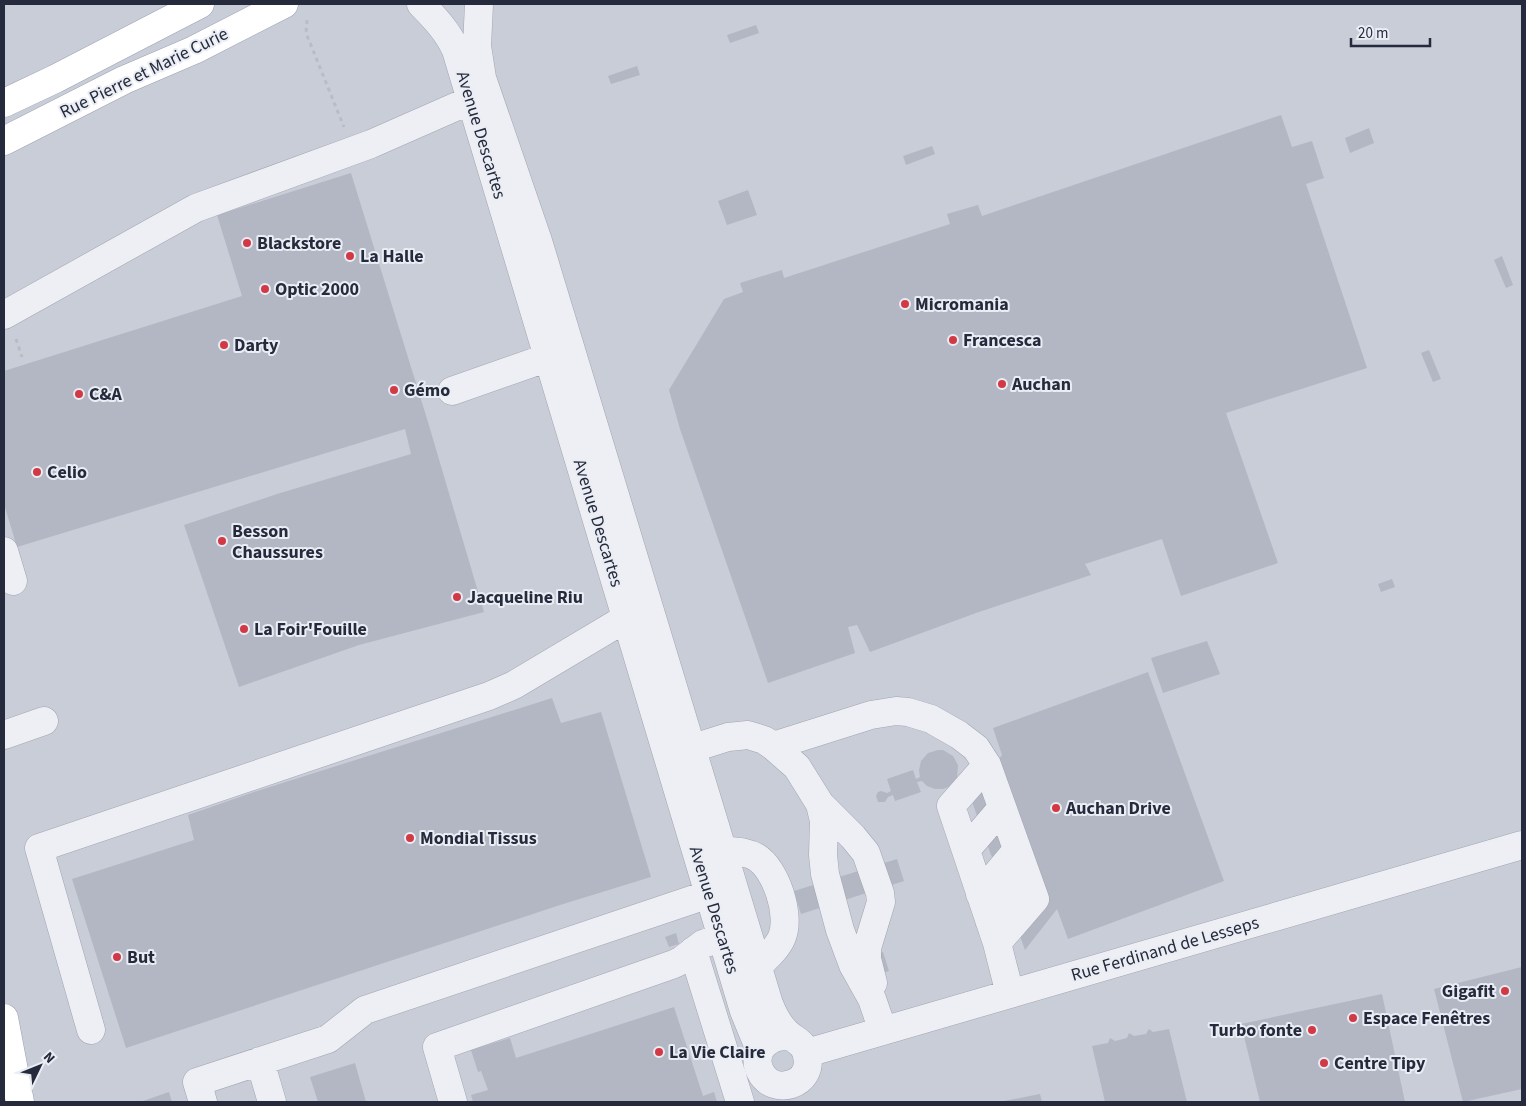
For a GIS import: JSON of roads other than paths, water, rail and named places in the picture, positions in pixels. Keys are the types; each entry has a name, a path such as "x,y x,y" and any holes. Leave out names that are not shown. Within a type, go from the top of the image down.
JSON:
{"main road":[{"name":"Rue Pierre et Marie Curie","path":"4,103 200,4"},
{"name":"Rue Pierre et Marie Curie","path":"4,141 131,77 194,50 284,4"},
{"path":"4,98 34,89"},
{"path":"4,1018 20,1102"}],"street":[{"name":"Avenue Descartes","path":"421,4 436,18 452,40 471,100 560,354 734,932 744,1011 767,1077"},
{"name":"Avenue Descartes","path":"479,4 477,46 482,78 529,213 560,354"},
{"path":"4,315 196,208 362,147 471,100"},
{"path":"452,391 560,354"},
{"path":"4,551 13,581"},
{"path":"91,1030 39,848 489,696 514,685 609,628 639,616"},
{"path":"773,746 871,715 896,711 908,712 931,720 959,735 976,748 1006,819 1035,899 993,932"},
{"path":"4,735 44,721"},
{"path":"680,752 728,738 748,736 764,740 797,767 820,804 866,853 880,893 881,902 867,948 867,959 873,984 872,999"},
{"name":"Avenue Descartes","path":"680,752 722,850 721,890"},
{"path":"820,804 824,822 823,855 825,874 847,949 860,980 872,999 883,1032"},
{"path":"1006,819 951,806 993,932 1010,994"},
{"path":"970,861 1006,819"},
{"path":"970,861 1006,819"},
{"name":"Rue Ferdinand de Lesseps","path":"800,1068 883,1032 1522,845"},
{"path":"722,850 742,852 758,858 770,870 784,910 784,931 775,948 757,967"},
{"path":"203,1102 197,1082 328,1039 364,1010 721,890"},
{"name":"Avenue Descartes","path":"734,932 757,967 773,1014 800,1068"},
{"path":"453,1102 437,1047 674,964 703,944 734,932"},
{"path":"693,951 737,1094 767,1077"},
{"path":"783,1036 800,1068 791,1085 783,1086 767,1077 765,1043 775,1037 783,1036"},
{"path":"260,1061 272,1102"}],"place":[{"name":"Blackstore","path":"247,243"},
{"name":"La Halle","path":"350,256"},
{"name":"Optic 2000","path":"265,289"},
{"name":"Micromania","path":"905,304"},
{"name":"Francesca","path":"953,340"},
{"name":"Darty","path":"224,345"},
{"name":"Auchan","path":"1002,384"},
{"name":"Gémo","path":"394,390"},
{"name":"C&A","path":"79,394"},
{"name":"Celio","path":"37,472"},
{"name":"Besson Chaussures","path":"222,541"},
{"name":"Jacqueline Riu","path":"457,597"},
{"name":"La Foir'Fouille","path":"244,629"},
{"name":"Auchan Drive","path":"1056,808"},
{"name":"Mondial Tissus","path":"410,838"},
{"name":"But","path":"117,957"},
{"name":"Gigafit","path":"1505,991"},
{"name":"Espace Fenêtres","path":"1353,1018"},
{"name":"Turbo fonte","path":"1312,1030"},
{"name":"La Vie Claire","path":"659,1052"},
{"name":"Centre Tipy","path":"1324,1063"}]}
